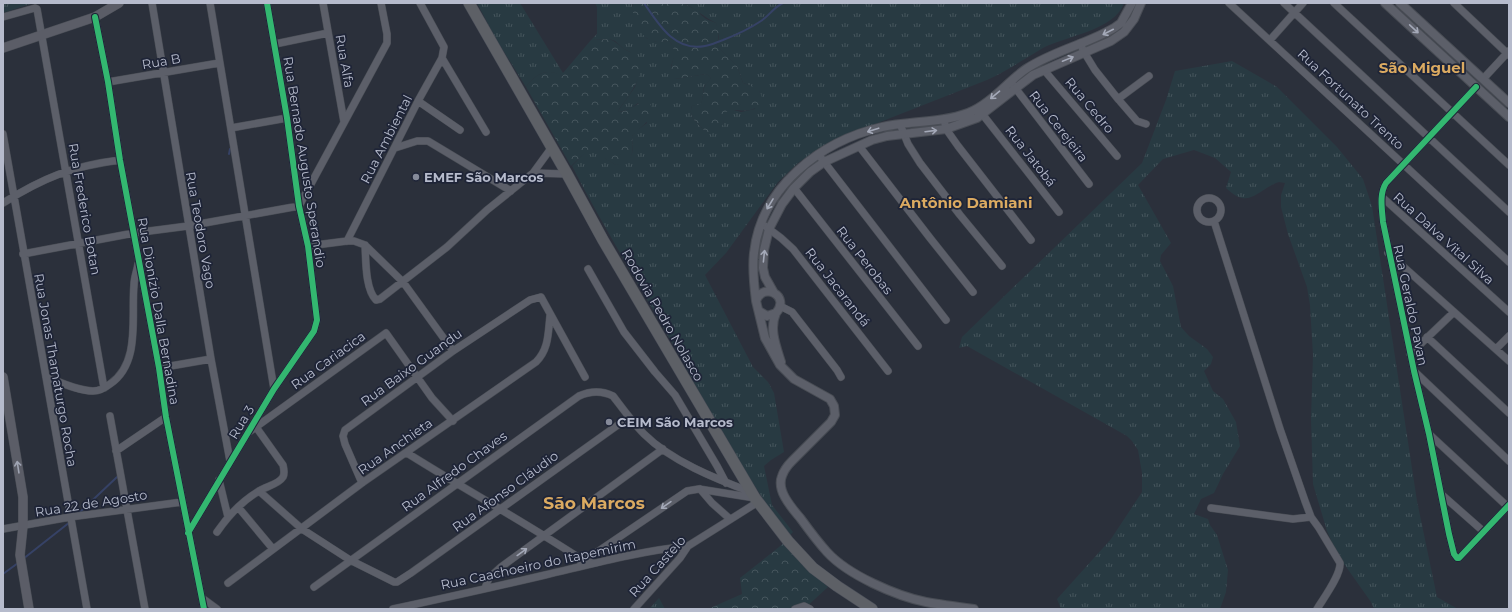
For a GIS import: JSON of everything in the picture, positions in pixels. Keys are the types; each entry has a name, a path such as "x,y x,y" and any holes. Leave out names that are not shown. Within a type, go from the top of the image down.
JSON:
{"highway":[{"name":"Rodovia Pedro Nolasco","path":"469,3 552,147 603,240 755,497 788,541 813,568 872,609"}],"main road":[{"path":"3,48 96,17 119,3"},
{"path":"3,377 22,493 23,526 20,555 29,609"}],"street":[{"name":"Rua Teodoro Vago","path":"152,3 188,226 230,461"},
{"path":"210,3 244,216 274,389"},
{"name":"Rua Bernado Augusto Sperandio","path":"267,3 287,118 299,206 308,246 317,311 316,325"},
{"name":"Rua Alfa","path":"322,3 344,122"},
{"path":"23,254 134,233 188,226 299,206 387,43 387,34 381,3"},
{"name":"Rua Ambiental","path":"347,241 418,101 442,58 444,47 420,3"},
{"path":"784,370 772,330 773,319 778,310 780,298 774,293 765,277 763,268 764,250 769,229 782,204 794,188 810,172 824,162 859,146 887,136 946,129 972,121 983,115 1013,85 1026,69 1080,43 1105,34 1123,20 1132,3"},
{"path":"974,609 926,602 906,597 862,577 840,563 827,552 785,498 781,477 786,468 832,422 835,411 830,399 800,384 784,370 776,361 765,338 756,301 753,271 754,253 761,224 772,201 787,182 803,165 829,147 855,135 880,128 944,119 969,113 1033,74 1111,41 1124,32 1134,19 1141,3"},
{"name":"Rua Fortunato Trento","path":"1229,3 1509,262"},
{"path":"1284,3 1509,212"},
{"path":"1270,40 1303,3"},
{"path":"1334,3 1509,165"},
{"path":"1385,3 1509,116"},
{"path":"1400,3 1509,103"},
{"path":"1454,3 1508,53 1483,79"},
{"name":"Rua Frederico Botan","path":"3,17 36,8 104,388"},
{"name":"Rua Dionízio Dalla Bernadina","path":"96,17 120,160 159,368 166,417 204,609"},
{"path":"275,44 328,34"},
{"path":"1080,43 1095,70 1118,99 1137,122 1146,124"},
{"path":"442,58 486,132"},
{"name":"Rua B","path":"108,82 219,62"},
{"name":"Rua Cedro","path":"1044,70 1117,156"},
{"path":"1118,99 1149,76"},
{"name":"Rua Cerejeira","path":"1013,85 1089,184"},
{"name":"Rua Geraldo Pavan","path":"1476,87 1386,183 1383,188 1382,197 1383,222 1388,252 1429,434 1452,546 1454,554 1457,558 1459,558 1483,531"},
{"path":"418,101 460,130"},
{"name":"Rua Jatobá","path":"983,115 1059,212"},
{"path":"231,128 287,118"},
{"path":"944,119 946,129 1030,240"},
{"path":"900,124 911,150 920,163 1002,266"},
{"name":"Rua Jonas Thamaturgo Rocha","path":"3,134 23,254 87,609"},
{"path":"395,148 417,141 428,141 511,191"},
{"path":"859,146 973,292"},
{"path":"365,245 369,284 376,300 383,298 448,247 487,210 533,173 552,147"},
{"path":"818,154 946,320"},
{"path":"3,203 41,180 65,171 91,164 120,160"},
{"path":"533,173 567,174"},
{"name":"Rua Perobas","path":"794,188 918,346"},
{"name":"Rua Dalva Vital Silva","path":"1382,197 1509,312"},
{"path":"1214,220 1280,429 1311,518 1319,528 1341,565 1336,577 1317,609"},
{"name":"Rua Jacarandá","path":"761,224 793,249 888,371"},
{"path":"308,246 347,241 354,241 365,245 403,282 452,351"},
{"path":"1388,252 1509,362"},
{"path":"46,377 81,389 92,391 104,388 117,379 126,366 130,351 134,284 139,262"},
{"path":"588,269 624,332 675,395 726,483"},
{"path":"756,301 763,292 767,291 774,293"},
{"name":"Rua Baixo Guandu","path":"362,483 345,444 343,436 345,430 452,351 524,303 534,298 541,297 550,316"},
{"path":"759,311 767,316 778,310 792,312 838,370 841,377"},
{"path":"1410,354 1454,312"},
{"path":"550,316 585,377"},
{"name":"Rua Anchieta","path":"228,583 362,483 529,368 542,357 547,345 550,316"},
{"name":"Rua 3","path":"188,533 274,389 316,325"},
{"name":"Rua Cariacica","path":"246,435 386,334 417,377"},
{"path":"1496,349 1509,336"},
{"path":"1428,337 1509,413"},
{"path":"159,368 211,359"},
{"path":"1414,371 1509,461"},
{"path":"417,377 440,407 453,420"},
{"name":"Rua Alfredo Chaves","path":"314,587 579,396 587,392 595,391 607,393 613,396 629,417"},
{"path":"110,416 145,609"},
{"path":"116,451 166,417"},
{"path":"629,417 644,434 663,449 698,470 755,497"},
{"name":"Rua Afonso Cláudio","path":"350,560 394,582 400,580 501,510 629,417"},
{"path":"217,532 228,517 238,507 259,491 280,480 284,474 285,470 283,465 256,427"},
{"path":"1429,434 1508,506 1483,531 1441,494"},
{"path":"485,588 489,578 494,573 663,449"},
{"path":"407,453 584,561"},
{"path":"219,480 228,517"},
{"path":"575,567 681,494 693,489 755,497"},
{"path":"700,489 712,503 730,519"},
{"path":"259,491 302,529 350,560"},
{"name":"Rua Castelo","path":"634,609 680,558 688,546 730,519 755,497"},
{"name":"Rua 22 de Agosto","path":"3,529 70,517 182,502"},
{"path":"238,507 273,549"},
{"path":"1211,508 1293,519 1311,518"},
{"name":"Rua Caachoeiro do Itapemirim","path":"393,609 575,567 688,546"},
{"path":"202,598 217,609"},
{"path":"926,602 940,609"},
{"path":"795,609 807,607"}],"green space":[{"path":"3,3 33,3 3,13"},
{"path":"477,3 520,3 563,73 563,76 552,72 543,73 533,78 526,87 496,39"},
{"path":"595,3 633,3 632,5 646,38 656,42 669,41 674,47 675,54 671,66 675,79 706,74 711,77 704,87 701,104 692,106 691,110 691,114 695,121 708,133 723,124 725,112 730,109 741,112 755,109 760,92 743,83 737,66 717,46 719,36 716,23 692,7 683,3 1124,3 1119,12 1111,20 1100,26 1043,48 987,80 842,137 819,149 798,163 778,182 726,253 705,275 753,367 768,382 774,393 784,452 764,466 772,505 793,532 789,536 758,491 730,445 572,166 589,148 616,165 627,161 632,155 632,136 647,123 638,103 630,109 618,111 635,87 640,71 630,52 615,41 609,39 591,40 597,34 597,7"},
{"path":"633,3 683,3 698,11 706,19 716,23 719,32 717,46 737,66 743,83 754,87 759,91 762,96 760,104 756,108 749,110 732,110 726,112 720,130 708,134 695,121 691,114 691,110 692,106 701,103 704,88 711,77 706,74 675,79 671,76 674,53 672,45 669,41 651,41 641,33 635,21"},
{"path":"609,39 634,55 640,64 640,71 635,86 618,111 627,110 641,103 648,102 652,107 651,116 632,136 632,155 627,162 616,165 589,149 571,166 526,87 533,78 543,73 553,72 563,76 563,73 591,40"},
{"path":"1232,61 1277,87 1337,147 1363,179 1372,206 1417,501 1437,597 1458,609 1374,609 1371,602 1337,554 1327,531 1313,484 1311,419 1313,355 1310,305 1307,287 1288,234 1281,207 1281,195 1285,183 1276,183 1251,197 1240,197 1226,188 1231,172 1215,158 1194,150 1163,159 1138,185 1171,243 1161,255 1160,261 1173,286 1181,327 1189,336 1207,349 1213,357 1211,364 1204,371 1213,391 1223,399 1236,422 1240,446 1223,474 1214,493 1201,499 1194,514 1208,519 1217,535 1228,570 1226,592 1220,609 1061,609 1057,599 1111,539 1142,492 1142,473 1138,450 1127,436 967,346 959,348 962,337 1142,163 1166,100 1175,71"},
{"path":"784,543 828,587 804,609 708,609 742,594 740,578"},
{"path":"659,598 665,609 649,609"}],"waterway":[{"path":"644,3 662,28 669,35 676,41 694,47 710,45 742,32 767,17 783,3"},
{"path":"229,154 230,149"},
{"path":"79,513 117,477"},
{"path":"23,559 70,522"},
{"path":"3,574 18,563"}],"cycle path":[{"path":"188,533 274,389 314,331 317,320 308,246 299,206 287,118 267,3"},
{"path":"95,17 159,368 166,417 204,609"},
{"path":"1476,87 1386,183 1382,192 1382,212 1449,534 1454,554 1457,558 1459,558 1509,505"}],"place":[{"name":"EMEF São Marcos","path":"416,177"},
{"name":"CEIM São Marcos","path":"609,422"}],"district":[{"name":"São Miguel","path":"1422,67"},
{"name":"Antônio Damiani","path":"966,202"},
{"name":"São Marcos","path":"594,503"}]}
